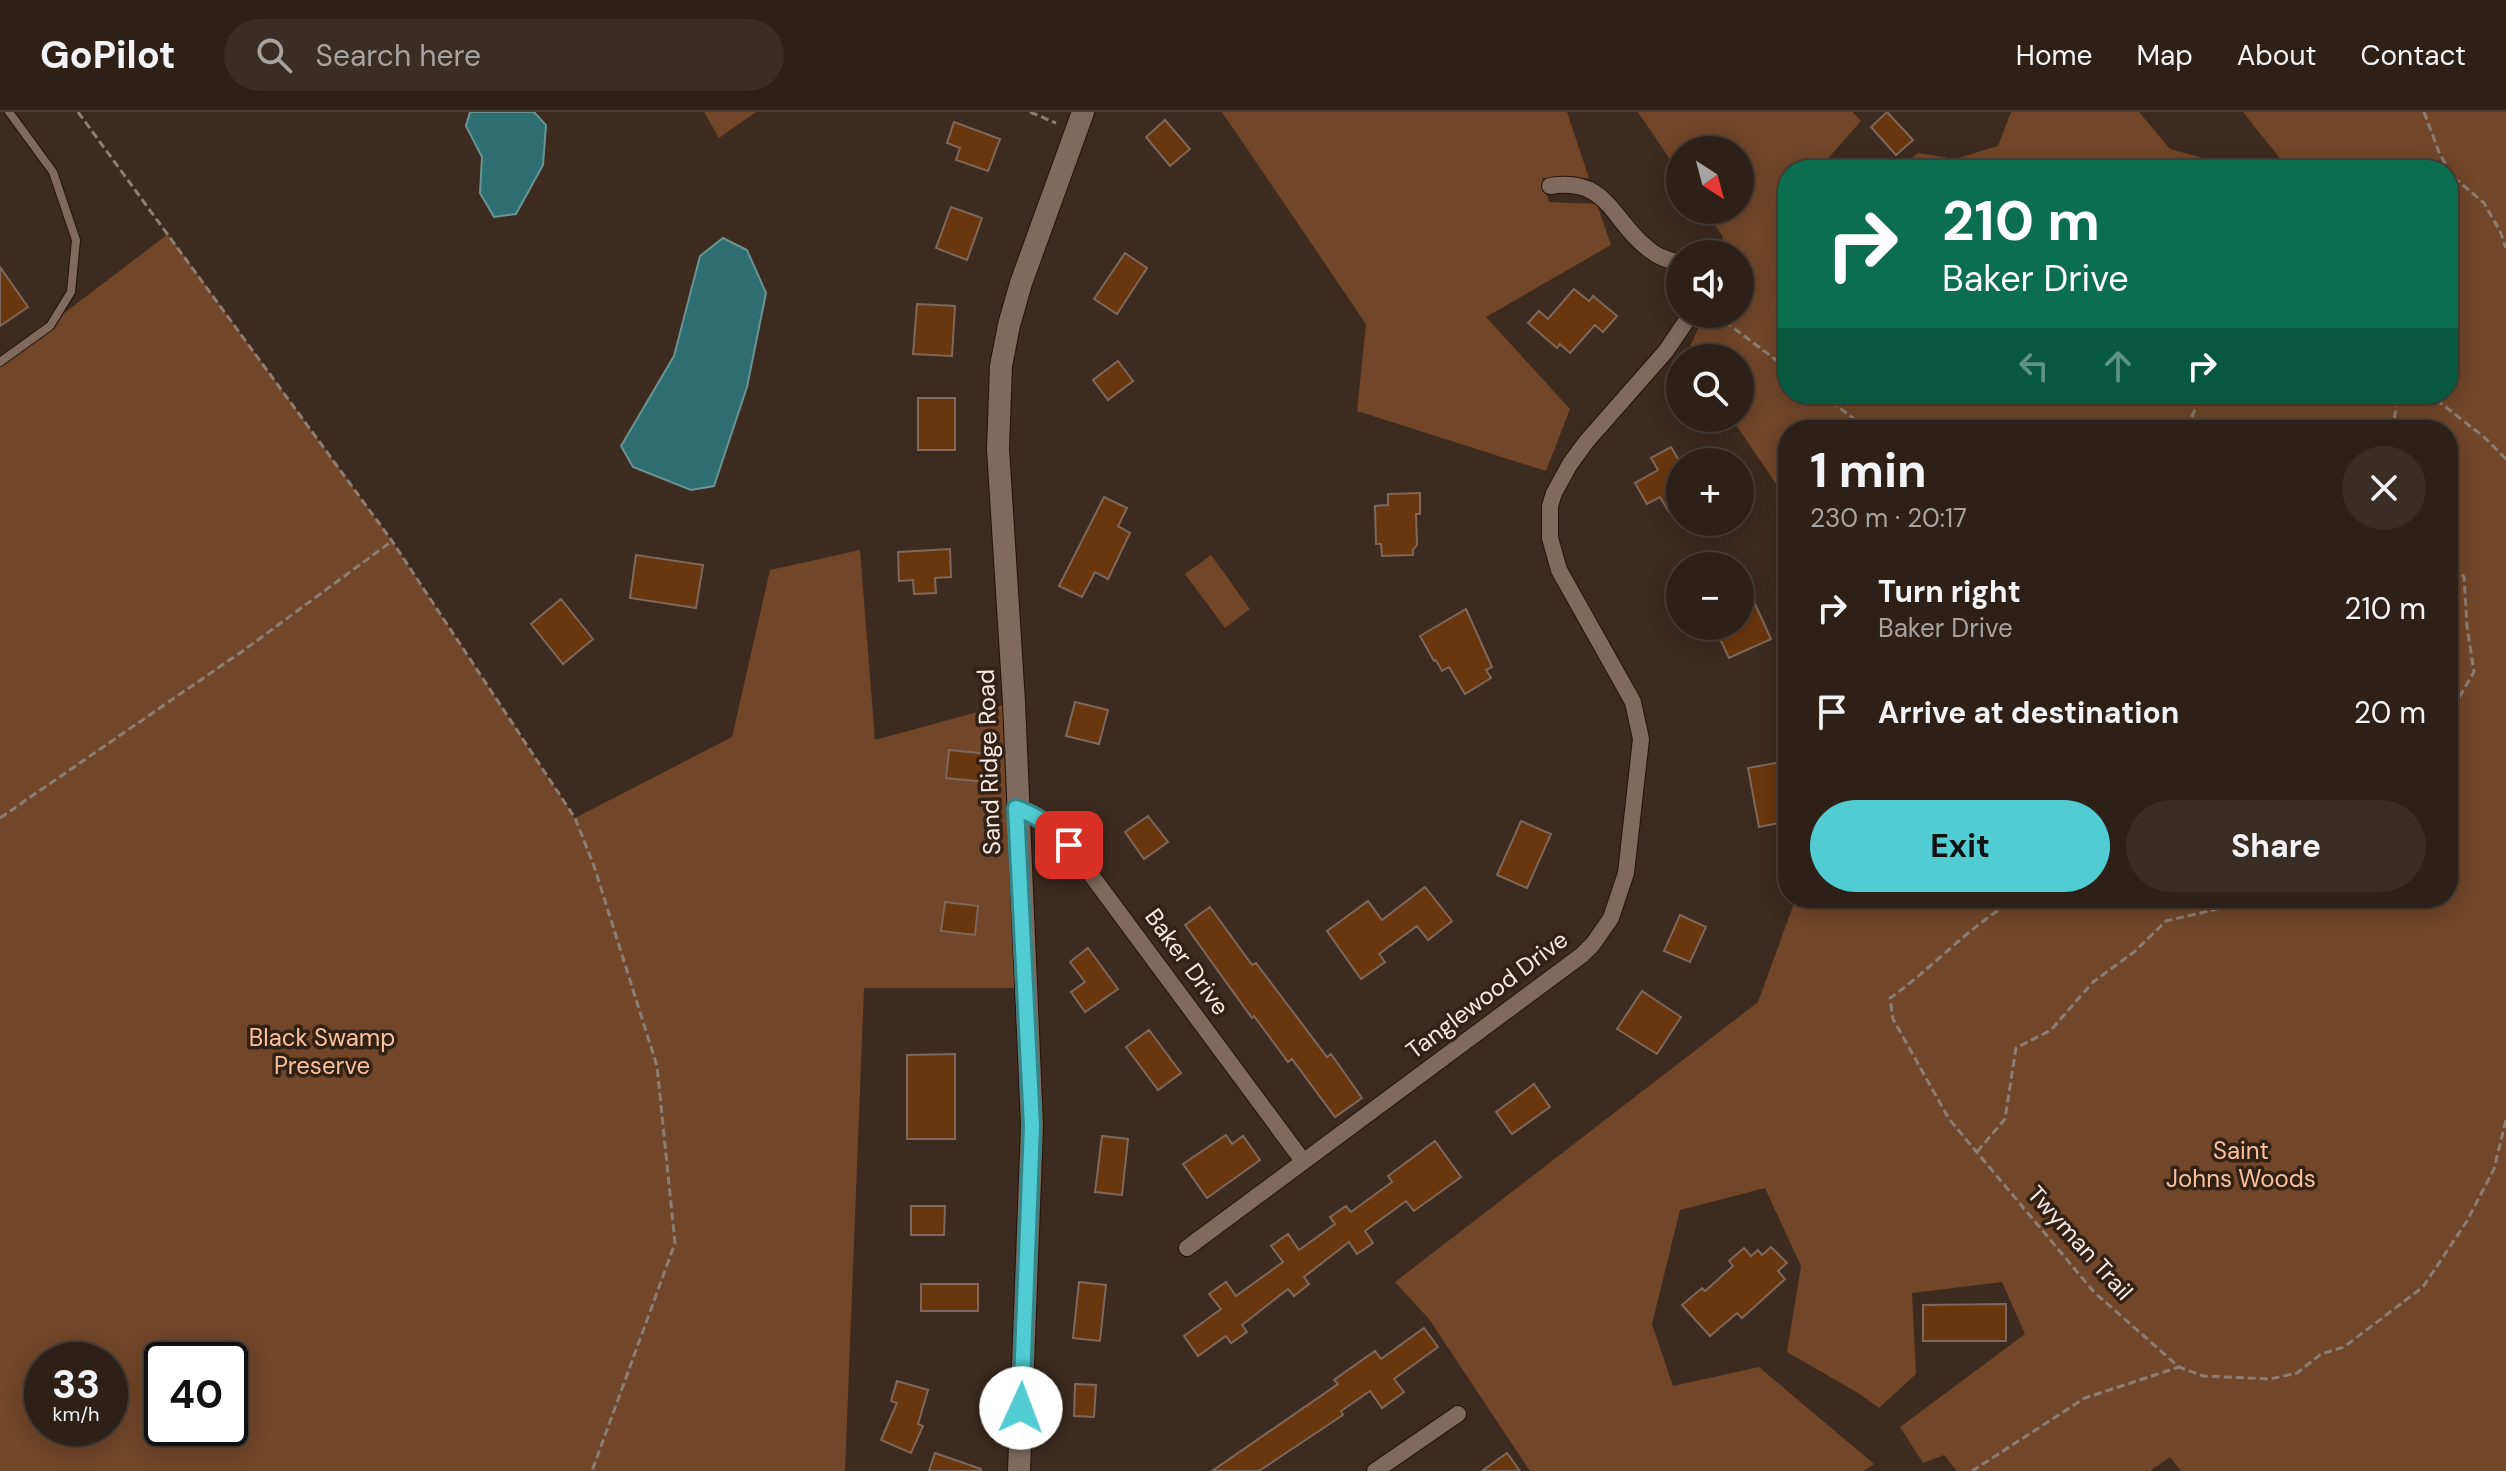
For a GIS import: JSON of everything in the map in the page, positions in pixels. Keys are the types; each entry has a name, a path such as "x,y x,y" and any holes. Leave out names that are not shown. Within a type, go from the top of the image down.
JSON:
{"street":[{"name":"Sand Ridge Road","path":"1019,1471 1032,1126 1016,808 1014,702 998,449 1001,366 1021,283 1077,118"},
{"path":"1550,186 1576,184 1590,188 1606,199 1626,228 1650,251 1666,259"},
{"name":"Tanglewood Drive","path":"1187,1248 1582,955 1611,918 1626,873 1639,770 1639,724 1633,702 1559,570 1550,538 1550,506 1570,464 1586,442 1666,351 1682,328"},
{"name":"Baker Drive","path":"1016,808 1036,815 1069,845 1303,1161"},
{"path":"1375,1471 1458,1414"}],"lane":[{"path":"0,362 50,326 71,292 76,240 53,172 9,112"}],"path":[{"path":"78,112 392,541 575,818 594,866 657,1066 675,1243 592,1471"},
{"path":"1030,112 1077,118"},
{"path":"2424,112 2445,160"},
{"path":"2458,181 2484,203 2506,248"},
{"path":"1734,328 1778,361"},
{"path":"1834,404 1856,420"},
{"path":"2442,404 2506,459"},
{"path":"0,818 247,648 392,541"},
{"path":"2458,569 2464,577 2474,672 2458,699"},
{"name":"Twyman Trail","path":"2005,908 1890,998 1893,1019 1949,1119 2094,1292 2179,1367 2203,1376 2270,1379 2297,1373 2321,1354 2344,1347 2385,1318 2423,1287 2467,1221 2494,1169 2506,1120"},
{"path":"1977,1152 2005,1119 2016,1048 2051,1030 2093,982 2134,952 2166,921 2222,908"},
{"path":"1972,1471 2085,1398 2179,1367"}],"green space":[{"path":"704,112 756,112 719,138"},
{"path":"1222,112 1567,112 1589,178 1542,178 1549,202 1597,204 1611,245 1486,317 1570,409 1546,471 1357,411 1366,324"},
{"name":"Saint Johns Woods","path":"1638,112 1853,112 1861,121 1827,160 1778,160 1778,404 2458,404 2458,160 2281,160 2243,112 2506,112 2506,1471 2181,1471 2170,1457 2150,1471 1957,1471 1944,1455 1923,1463 1900,1427 2025,1334 2002,1282 1912,1293 1916,1374 1879,1408 1787,1352 1801,1266 1765,1188 1680,1210 1652,1324 1673,1386 1759,1367 1874,1464 1864,1471 1530,1471 1429,1319 1395,1282 1758,1002 1792,908 2458,908 2458,420 1778,420 1778,486 1741,432 1754,432 1754,344 1691,344 1699,328 1754,328 1754,240 1722,240 1714,224 1754,224 1754,136 1666,136 1666,153"},
{"path":"2011,112 2139,112 2170,149 2210,160 1910,160 1918,153 1955,159 1998,146"},
{"name":"Black Swamp Preserve","path":"168,234 392,541 575,818 732,737 770,570 860,550 875,740 1014,702 1027,988 864,988 845,1471 0,1471 0,362"},
{"path":"1211,555 1250,609 1225,628 1185,574"}],"water":[{"path":"470,112 534,112 546,125 543,165 516,214 494,217 480,193 482,157 466,126"},
{"path":"723,238 747,250 766,293 747,387 714,486 691,490 633,467 621,446 674,356 700,256"}],"building":[{"path":"1887,112 1913,140 1896,155 1871,127"},
{"path":"1165,120 1190,149 1170,166 1146,137"},
{"path":"954,122 1000,139 988,171 956,160 960,148 947,143"},
{"path":"951,207 982,218 967,260 936,248"},
{"path":"1125,253 1147,268 1117,314 1094,299"},
{"path":"0,267 28,307 0,326"},
{"path":"1574,289 1589,301 1593,296 1617,316 1603,332 1595,325 1570,353 1560,344 1557,348 1528,323 1539,311 1548,319"},
{"path":"917,304 955,306 952,356 913,354"},
{"path":"1118,361 1133,381 1108,400 1093,380"},
{"path":"918,398 955,398 955,450 918,450"},
{"path":"1666,450 1666,507 1660,497 1647,504 1635,483 1658,470 1651,458"},
{"path":"1420,493 1420,514 1416,514 1417,545 1413,555 1382,556 1381,544 1376,544 1375,506 1388,505 1388,494"},
{"path":"1104,497 1127,508 1118,526 1130,533 1108,579 1095,572 1082,597 1059,586"},
{"path":"950,549 951,577 935,578 936,593 914,594 913,580 899,581 898,552"},
{"path":"636,555 703,565 696,608 630,598"},
{"path":"561,599 593,639 563,664 531,624"},
{"path":"1754,604 1771,639 1729,658 1721,640 1754,640"},
{"path":"1466,609 1492,667 1486,670 1491,678 1465,694 1449,667 1442,671 1434,661 1420,636"},
{"path":"1075,702 1108,710 1099,744 1066,736"},
{"path":"949,750 999,755 996,783 946,778"},
{"path":"1778,763 1778,823 1759,827 1748,768"},
{"path":"1148,816 1168,842 1144,859 1125,832"},
{"path":"1521,821 1551,834 1527,888 1497,875"},
{"path":"1425,887 1452,921 1428,940 1417,926 1379,954 1385,962 1361,979 1327,931 1368,901 1382,920"},
{"path":"945,902 978,906 975,935 941,931"},
{"path":"1210,907 1252,965 1256,963 1327,1057 1331,1054 1362,1098 1335,1117 1292,1059 1288,1062 1254,1016 1252,1018 1185,925"},
{"path":"1680,915 1706,927 1690,962 1664,951"},
{"path":"1088,948 1118,989 1085,1012 1071,992 1085,982 1070,962"},
{"path":"1642,991 1681,1017 1657,1054 1617,1029"},
{"path":"1149,1030 1181,1073 1158,1090 1126,1047"},
{"path":"955,1054 955,1139 907,1139 907,1055"},
{"path":"1534,1084 1550,1107 1512,1134 1496,1112"},
{"path":"1226,1135 1232,1144 1243,1136 1260,1160 1207,1198 1183,1164"},
{"path":"1102,1136 1128,1139 1122,1195 1095,1192"},
{"path":"1435,1141 1461,1177 1414,1211 1406,1201 1365,1231 1373,1243 1357,1254 1349,1242 1304,1277 1309,1284 1294,1296 1288,1289 1242,1325 1247,1332 1231,1343 1226,1336 1198,1356 1184,1336 1221,1309 1209,1294 1226,1282 1236,1296 1283,1262 1271,1246 1288,1234 1299,1250 1335,1224 1330,1217 1346,1206 1351,1212 1392,1182 1388,1176"},
{"path":"911,1206 945,1206 944,1235 911,1235"},
{"path":"1771,1247 1787,1263 1778,1271 1785,1279 1742,1318 1737,1313 1710,1336 1682,1305 1702,1288 1705,1291 1733,1266 1729,1261 1744,1248 1751,1256 1758,1250 1762,1255"},
{"path":"1079,1282 1106,1285 1100,1341 1073,1338"},
{"path":"921,1284 978,1284 978,1311 921,1311"},
{"path":"2006,1304 2006,1341 1923,1341 1923,1305"},
{"path":"1424,1328 1438,1347 1394,1379 1404,1392 1382,1408 1370,1391 1341,1411 1343,1415 1259,1471 1212,1471 1338,1384 1334,1380 1375,1351 1381,1359"},
{"path":"897,1381 928,1390 918,1424 923,1426 911,1453 881,1440 897,1403 891,1401"},
{"path":"1075,1384 1096,1385 1094,1417 1074,1416"},
{"path":"935,1453 981,1469 981,1471 929,1471"},
{"path":"1507,1453 1520,1471 1482,1471"}],"route":[{"path":"1021,1408 1032,1126 1016,808 1036,815 1069,845"}]}
